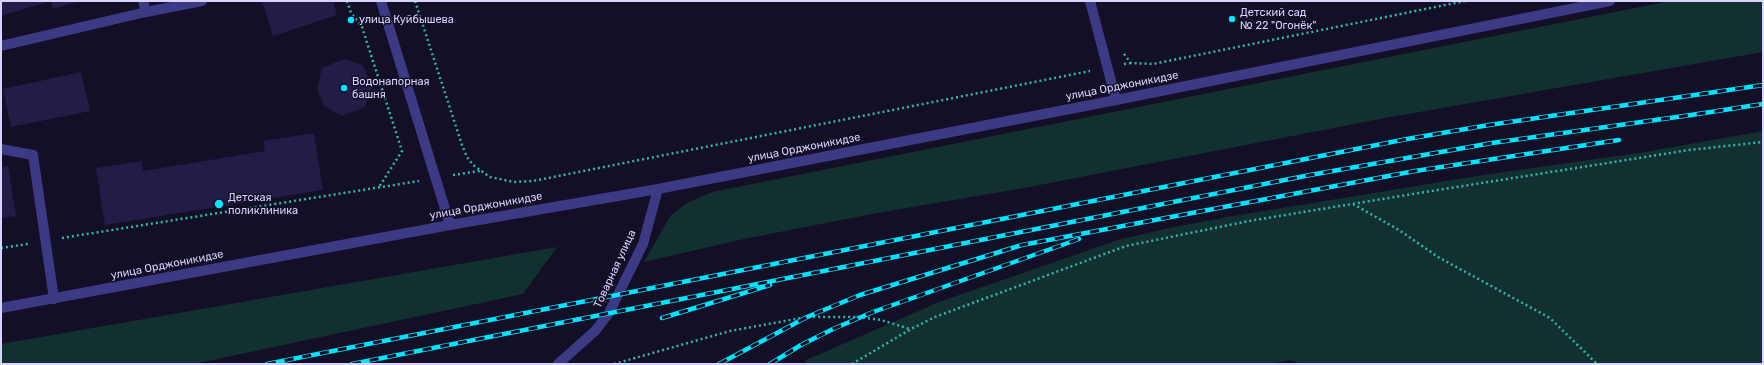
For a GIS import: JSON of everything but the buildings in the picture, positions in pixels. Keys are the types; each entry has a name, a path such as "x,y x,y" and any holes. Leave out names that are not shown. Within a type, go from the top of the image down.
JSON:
{"street":[{"path":"143,1 146,12"},
{"path":"1,46 146,12 202,1"},
{"path":"381,1 450,224"},
{"path":"1090,1 1116,100"},
{"name":"улица Орджоникидзе","path":"1,308 450,224 658,189 1116,100 1610,1"},
{"path":"1,149 33,155 47,241 54,299"},
{"name":"Товарная улица","path":"558,364 595,331 609,313 643,244 658,189"}],"path":[{"path":"347,1 351,13 362,27 402,152 378,187"},
{"path":"415,1 462,145 468,158 480,171 490,177 514,182 533,181 1131,62 1153,64 1465,1"},
{"path":"1123,52 1125,58 1131,62"},
{"path":"852,364 910,329 935,317 1126,246 1249,221 1353,203 1689,150 1763,142"},
{"path":"1,248 480,171"},
{"path":"1353,203 1399,230 1438,257 1550,318 1596,364"},
{"path":"614,364 730,331 807,317 860,317 881,320 910,329"}],"green space":[{"path":"1670,1 1763,1 1763,52 1385,118 1019,189 877,213 744,239 644,262 671,215 687,203 712,192"},
{"path":"1763,131 1763,364 1301,364 1290,360 1270,364 805,364 806,360 939,302 1118,240 1169,228 1233,216 1483,175 1645,152"},
{"path":"557,247 523,294 194,364 1,364 1,344"}],"railway":[{"path":"267,364 1407,139 1489,125 1763,85"},
{"path":"352,364 1310,175 1492,143 1763,104"},
{"path":"719,364 807,317 860,295 1022,245 1415,171 1619,140"},
{"path":"770,364 801,345 833,329 873,312 1079,239"},
{"path":"662,318 770,285"}],"place":[{"name":"Детский сад № 22 \"Огонёк\"","path":"1232,19"},
{"name":"улица Куйбышева","path":"351,20"},
{"name":"Водонапорная башня","path":"344,88"},
{"name":"Детская поликлиника","path":"219,204"}]}
